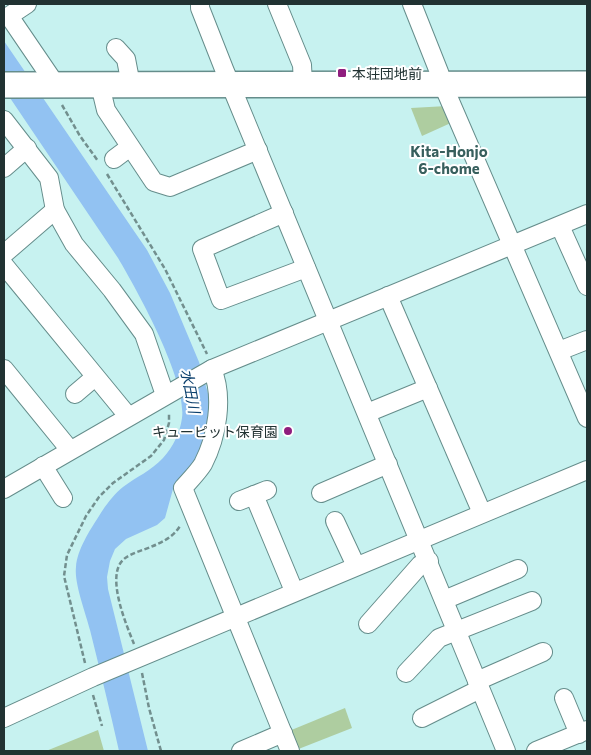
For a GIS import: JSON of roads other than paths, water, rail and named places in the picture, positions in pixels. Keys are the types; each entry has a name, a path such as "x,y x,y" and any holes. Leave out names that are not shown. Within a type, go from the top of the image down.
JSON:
{"street":[{"path":"27,4 9,16 57,92"},
{"path":"200,4 230,84 420,539 506,751"},
{"path":"278,4 302,64 303,84"},
{"path":"412,4 440,72 443,85 587,418"},
{"path":"116,48 126,59 131,85"},
{"path":"4,85 57,92 100,85 587,84"},
{"path":"100,85 106,110 154,182 170,187 258,150"},
{"path":"4,120 48,178 55,210 74,244 112,290 144,334 165,395"},
{"path":"106,165 130,147"},
{"path":"4,168 27,148"},
{"path":"4,254 55,210"},
{"path":"284,214 202,249 222,300 306,268"},
{"path":"4,488 212,369 514,246 587,214"},
{"path":"560,226 587,286"},
{"path":"4,265 128,416"},
{"path":"388,296 482,514"},
{"path":"559,351 587,340"},
{"path":"212,369 216,378 218,394 212,443 202,465 183,488 290,751"},
{"path":"4,370 70,450"},
{"path":"76,394 95,376"},
{"path":"367,413 428,388"},
{"path":"321,492 388,464"},
{"path":"43,466 63,498"},
{"path":"4,718 91,678 235,618 294,591 587,470"},
{"path":"253,495 294,591"},
{"path":"335,521 356,566"},
{"path":"368,624 420,565 429,561"},
{"path":"444,600 518,569"},
{"path":"406,673 439,638 532,601"},
{"path":"422,718 479,685 543,652"},
{"path":"536,751 583,732 564,698"},
{"path":"240,751 283,733"}],"water":[{"name":"水田川","path":"4,41 147,250 170,293 199,362 209,397 209,427 198,456 173,489 165,518 157,525 126,539 115,549 110,561 107,577 108,589 148,751 119,751 90,630 78,590 76,567 85,540 110,500 123,487 158,463 176,440 182,418 182,402 177,382 159,336 127,273 4,89"}],"place":[{"name":"本荘団地前","path":"342,73"},
{"name":"キューピット保育園","path":"288,431"}],"district":[{"name":"Kita-Honjo 6-chome","path":"449,160"}]}
